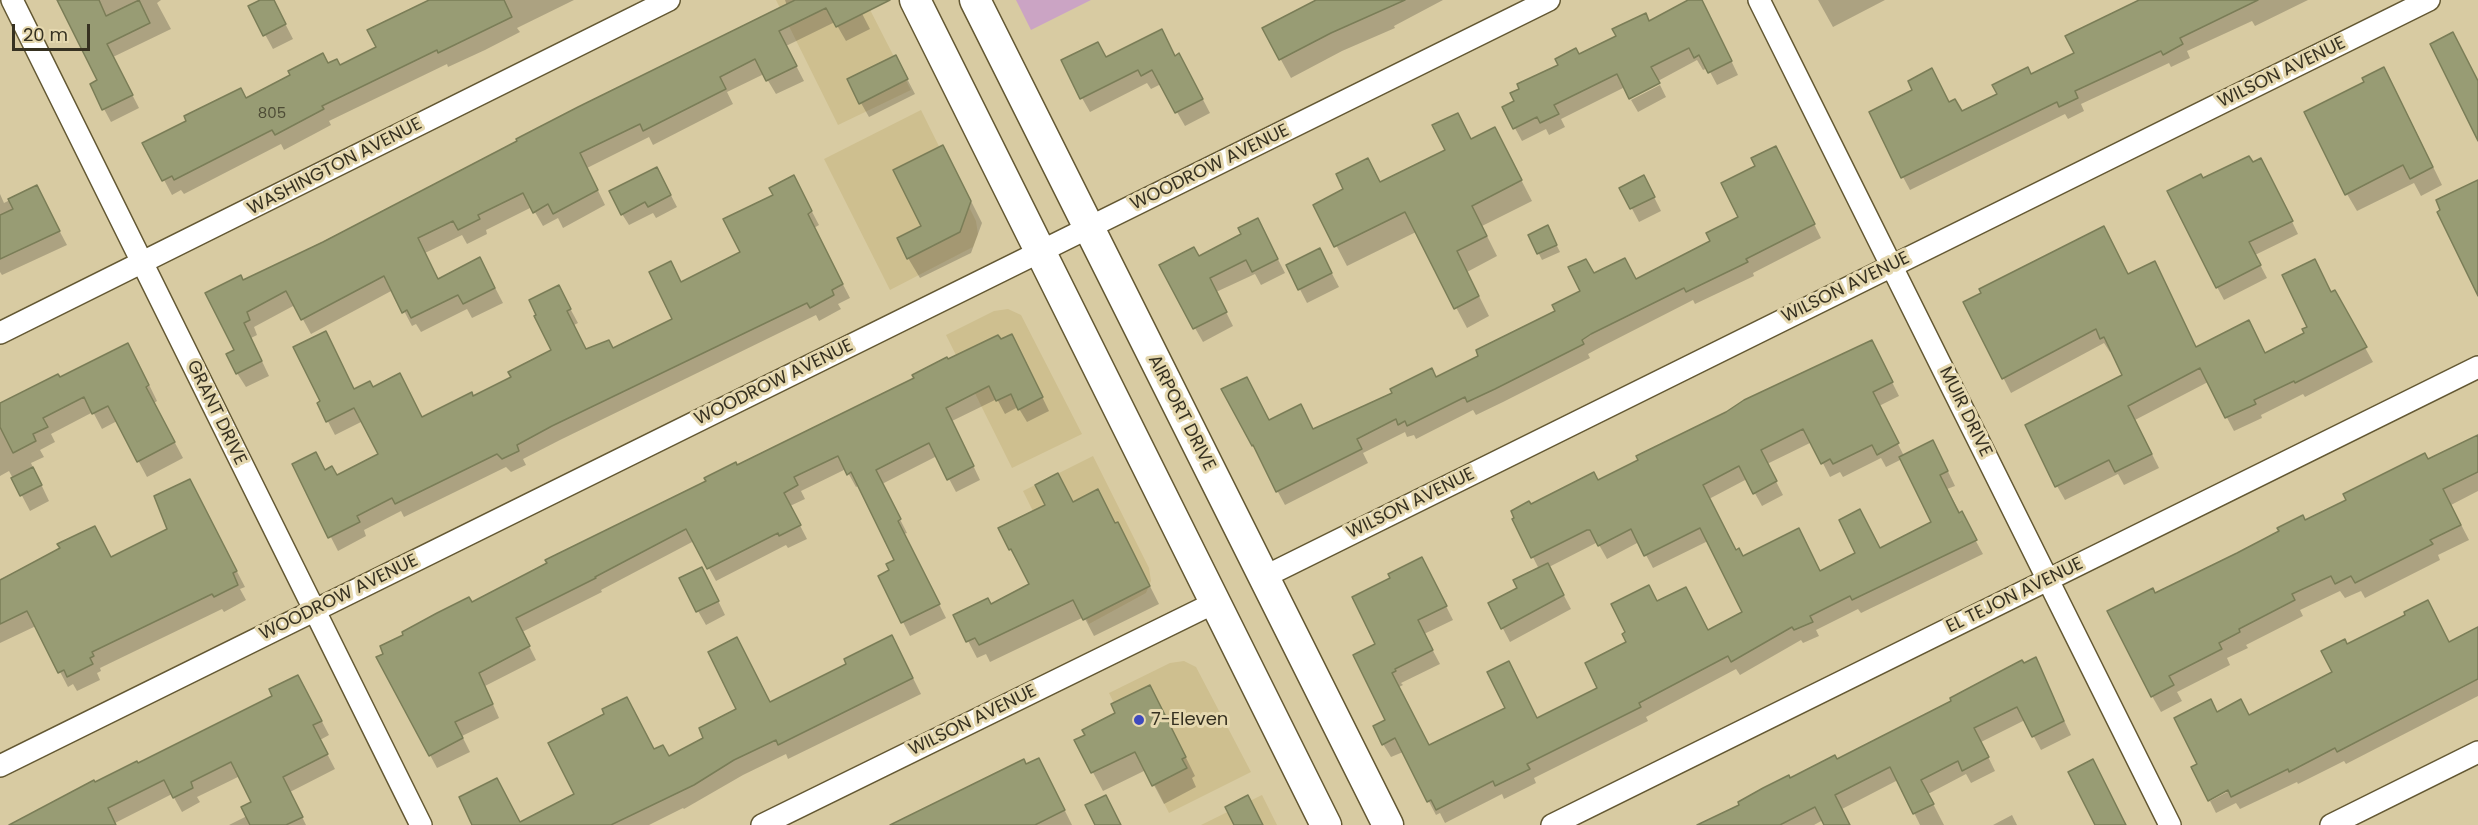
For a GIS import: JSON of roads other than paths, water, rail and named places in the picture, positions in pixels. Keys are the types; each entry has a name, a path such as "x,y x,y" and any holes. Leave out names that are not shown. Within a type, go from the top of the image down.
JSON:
{"main road":[{"path":"915,0 1326,825"},
{"name":"AIRPORT DRIVE","path":"975,0 1388,825"}],"street":[{"name":"GRANT DRIVE","path":"12,0 421,825"},
{"name":"WASHINGTON AVENUE","path":"0,333 669,0"},
{"name":"WOODROW AVENUE","path":"0,766 1549,0"},
{"name":"MUIR DRIVE","path":"1759,0 2170,825"},
{"name":"WILSON AVENUE","path":"1264,577 2429,0"},
{"name":"EL TEJON AVENUE","path":"1552,825 2478,367"},
{"name":"WILSON AVENUE","path":"762,825 1216,602"},
{"path":"2331,825 2478,752"}],"place":[{"name":"7-Eleven","path":"1139,720"}]}
